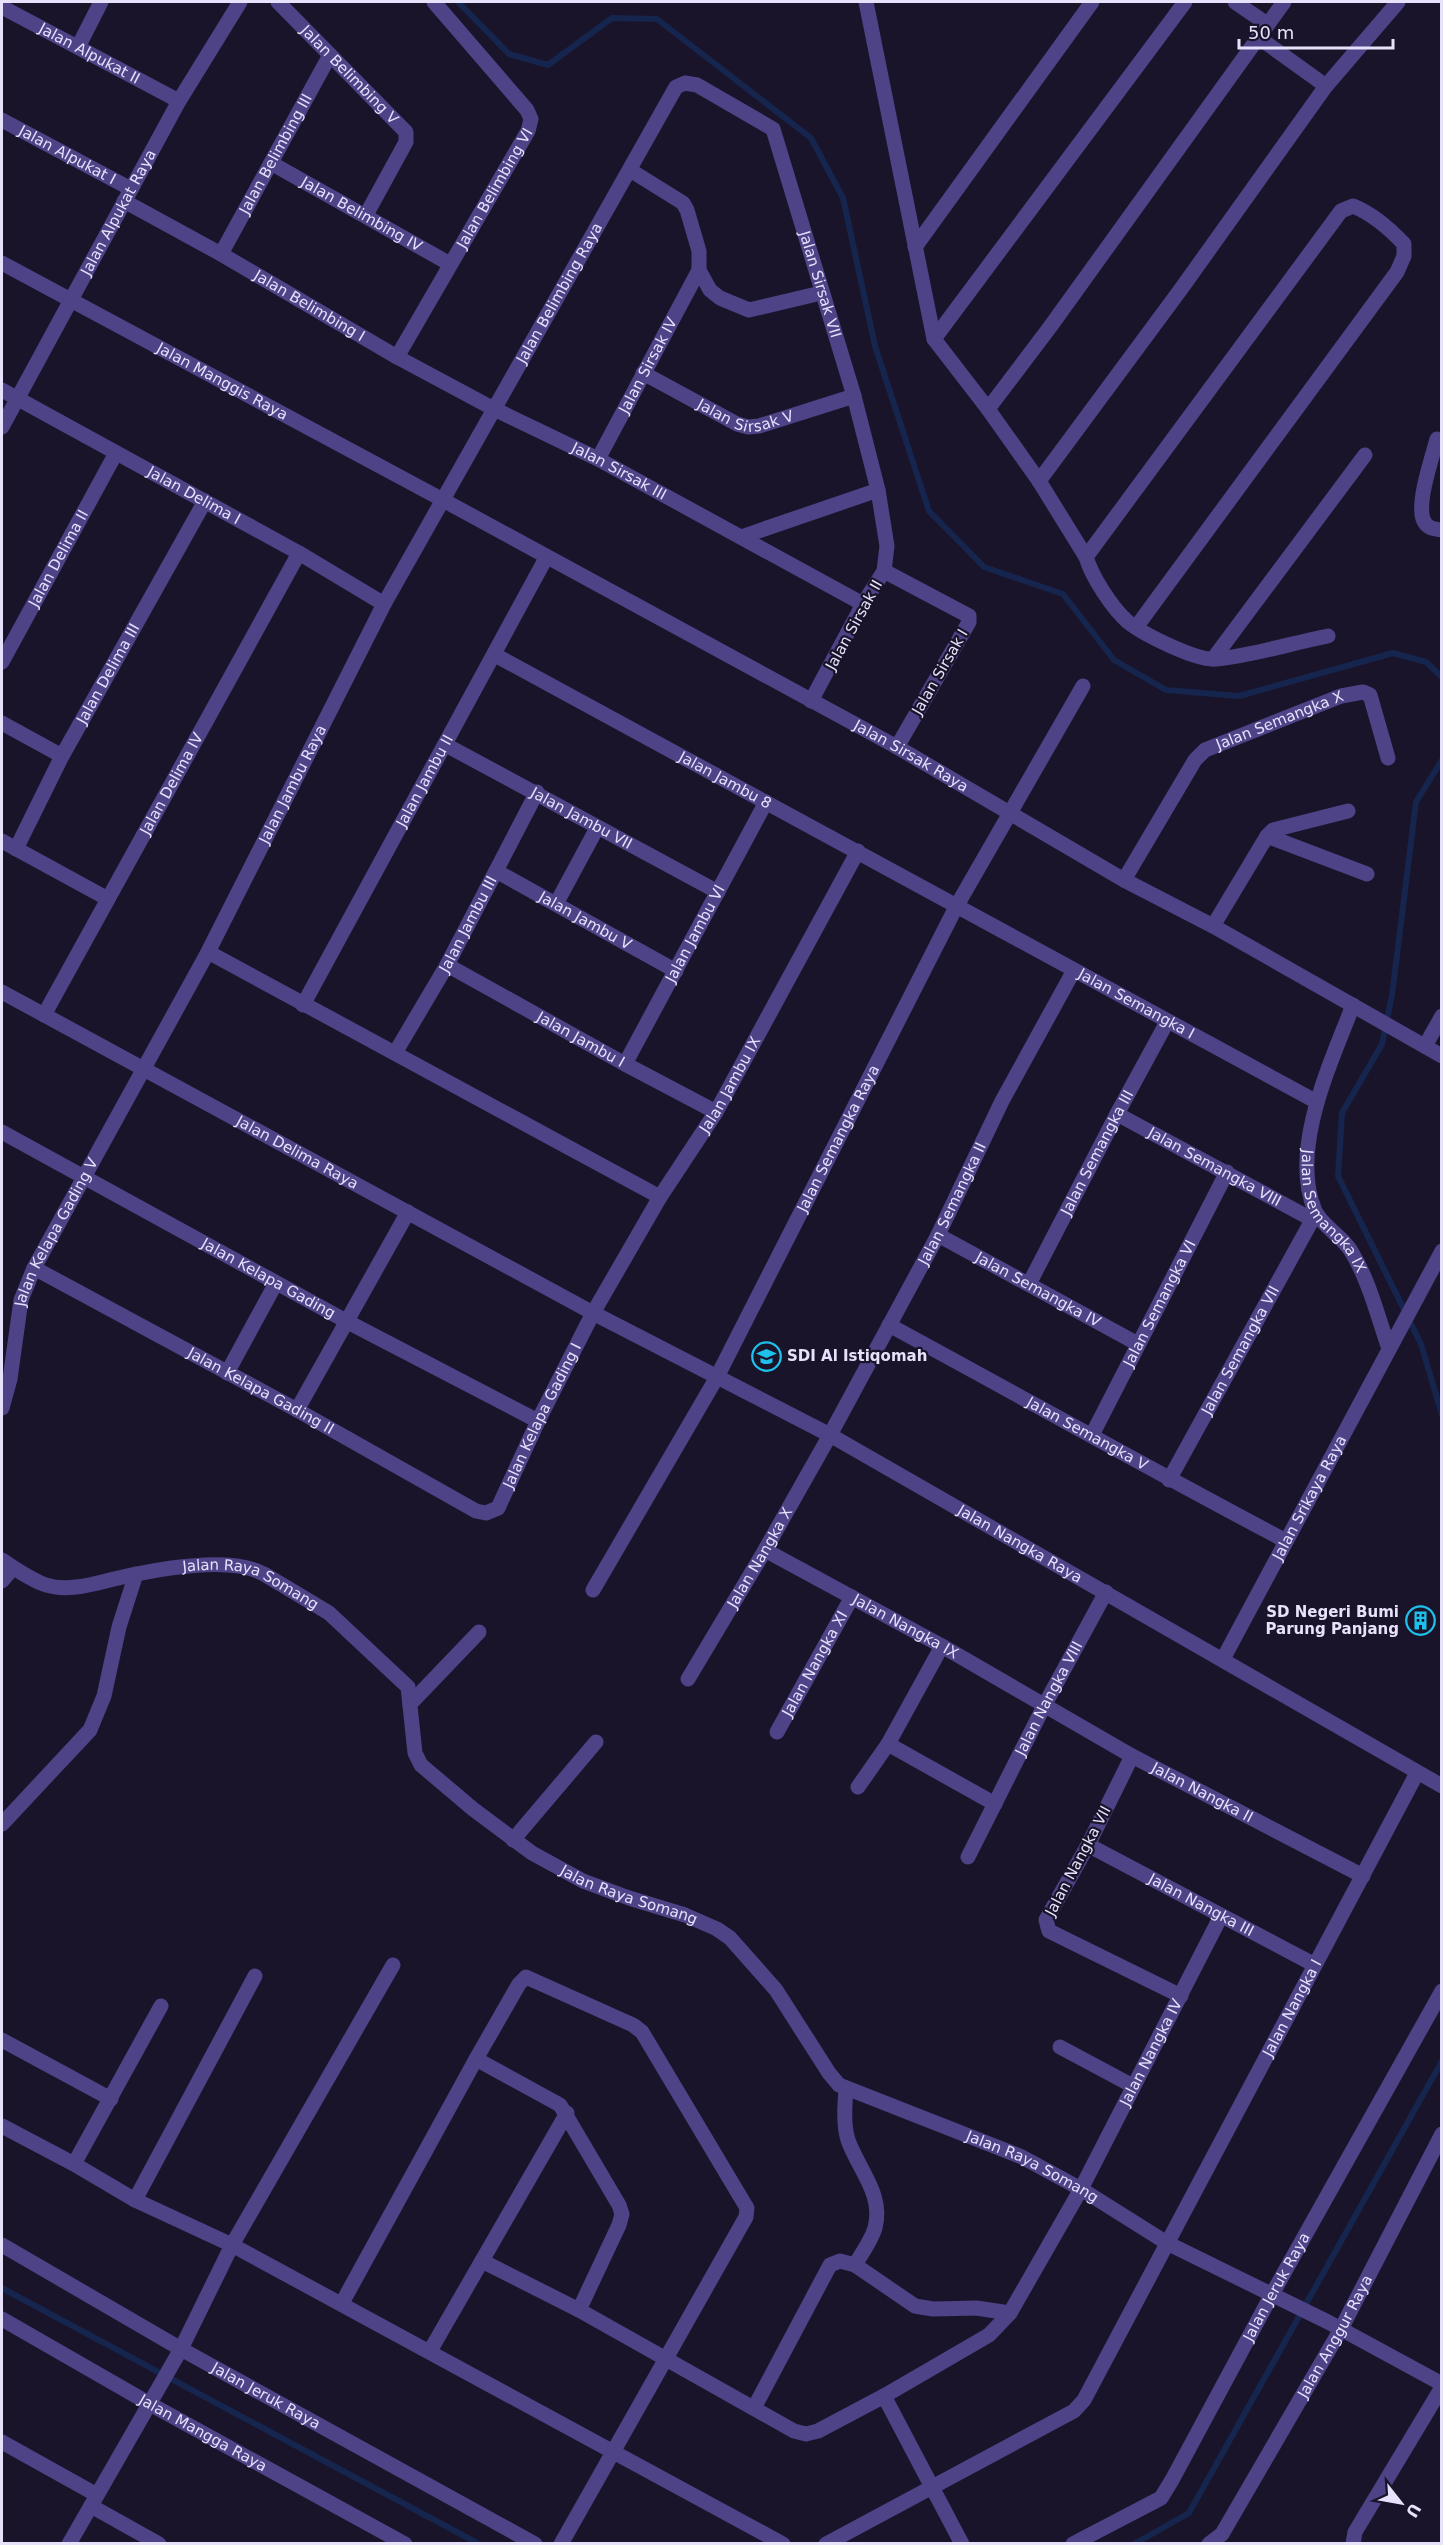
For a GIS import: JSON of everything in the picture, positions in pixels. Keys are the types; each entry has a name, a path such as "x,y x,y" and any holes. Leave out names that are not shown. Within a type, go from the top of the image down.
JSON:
{"street":[{"path":"78,47 101,2"},
{"name":"Jalan Alpukat Raya","path":"2,427 179,101 240,2"},
{"name":"Jalan Belimbing V","path":"278,2 406,132 406,142 366,215"},
{"name":"Jalan Belimbing VI","path":"397,357 528,131 531,119 527,110 434,2"},
{"path":"866,2 934,339 988,409 1039,481 1106,594 1129,622 1189,654 1214,659 1328,636"},
{"path":"915,247 1092,2"},
{"path":"934,339 1185,2"},
{"path":"1235,2 1267,24"},
{"path":"988,409 1050,327 1284,2"},
{"path":"1039,481 1326,86 1398,2"},
{"name":"Jalan Alpukat II","path":"2,7 179,101"},
{"path":"1258,37 1326,86"},
{"name":"Jalan Belimbing III","path":"221,254 330,55"},
{"name":"Jalan Sirsak VII","path":"676,87 685,83 697,85 772,129 854,396 878,490 887,546"},
{"name":"Jalan Belimbing Raya","path":"443,500 676,87"},
{"name":"Jalan Alpukat I","path":"2,120 127,195"},
{"name":"Jalan Belimbing IV","path":"271,163 450,264"},
{"path":"630,170 682,203 687,210 699,251 699,270 710,290 733,305 749,310 821,293"},
{"name":"Jalan Belimbing I","path":"127,195 221,254 397,357 494,409"},
{"path":"1086,557 1341,211 1353,206 1365,211 1390,230 1404,244 1404,256 1397,272 1137,626"},
{"name":"Jalan Manggis Raya","path":"2,263 443,500"},
{"name":"Jalan Sirsak IV","path":"598,459 699,270"},
{"name":"Jalan Sirsak V","path":"643,373 736,424 748,427 759,426 854,396"},
{"name":"Jalan Delima I","path":"2,390 205,501 384,604"},
{"name":"Jalan Sirsak III","path":"494,409 598,459 863,604"},
{"path":"1437,439 1424,496 1422,518 1432,529 1442,530"},
{"name":"Jalan Delima II","path":"2,662 116,453"},
{"path":"1214,659 1365,455"},
{"path":"741,537 878,490"},
{"name":"Jalan Sirsak Raya","path":"443,500 897,747 1124,880 1213,926 1442,1056"},
{"name":"Jalan Jambu Raya","path":"143,1068 208,952 384,604 443,500"},
{"name":"Jalan Delima III","path":"16,849 62,756 205,501"},
{"name":"Jalan Sirsak II","path":"811,701 863,604 884,571 887,546"},
{"name":"Jalan Delima IV","path":"44,1015 299,554"},
{"name":"Jalan Jambu II","path":"303,1005 546,558"},
{"name":"Jalan Sirsak I","path":"884,571 969,616 969,622 897,747"},
{"name":"Jalan Jambu 8","path":"495,655 858,851 956,907"},
{"name":"Jalan Semangka Raya","path":"593,1590 717,1377 956,907 1083,686"},
{"name":"Jalan Semangka X","path":"1124,880 1195,760 1215,745 1341,696 1363,692 1370,695 1374,705 1388,758"},
{"path":"2,723 62,756"},
{"name":"Jalan Jambu VII","path":"446,745 537,792 597,828 718,892"},
{"name":"Jalan Jambu III","path":"395,1053 447,965 537,792"},
{"name":"Jalan Jambu VI","path":"625,1064 766,802"},
{"path":"1213,926 1267,836 1273,830 1348,811"},
{"path":"556,904 597,828"},
{"path":"1267,836 1367,874"},
{"path":"2,841 108,899"},
{"name":"Jalan Jambu IX","path":"593,1313 660,1197 716,1112 858,851"},
{"name":"Jalan Jambu V","path":"496,871 676,971"},
{"name":"Jalan Semangka I","path":"956,907 1317,1102"},
{"path":"208,952 660,1197"},
{"name":"Jalan Jambu I","path":"447,965 716,1112"},
{"name":"Jalan Semangka II","path":"830,1435 938,1235 1002,1101 1073,972"},
{"name":"Jalan Delima Raya","path":"2,992 593,1313"},
{"name":"Jalan Semangka IX","path":"1353,1005 1317,1102 1307,1172 1308,1189 1315,1217 1346,1243 1359,1264 1392,1342"},
{"path":"1419,1043 1442,1016"},
{"name":"Jalan Semangka III","path":"1029,1284 1167,1022"},
{"name":"Jalan Kelapa Gading V","path":"2,1408 9,1379 21,1300 34,1268 143,1068"},
{"name":"Jalan Semangka VIII","path":"1117,1114 1315,1217"},
{"name":"Jalan Kelapa Gading","path":"2,1132 86,1176 346,1321 538,1421"},
{"name":"Jalan Semangka VI","path":"1092,1435 1227,1172"},
{"path":"297,1410 408,1212"},
{"name":"Jalan Semangka VII","path":"1169,1480 1315,1217"},
{"name":"Jalan Semangka IV","path":"938,1235 1138,1344"},
{"name":"Jalan Srikaya Raya","path":"1223,1659 1442,1251"},
{"name":"Jalan Kelapa Gading II","path":"34,1268 297,1410 476,1511 486,1513"},
{"path":"227,1372 276,1283"},
{"name":"Jalan Nangka Raya","path":"593,1313 830,1435 1442,1786"},
{"name":"Jalan Kelapa Gading I","path":"486,1513 498,1508 538,1421 593,1313"},
{"name":"Jalan Semangka V","path":"888,1325 1092,1435 1169,1480 1286,1541"},
{"name":"Jalan Nangka X","path":"688,1679 830,1435"},
{"name":"Jalan Nangka IX","path":"765,1550 942,1646 1044,1706"},
{"path":"2,1581 7,1564"},
{"name":"Jalan Raya Somang","path":"7,1564 47,1585 75,1587 136,1574 190,1566 254,1569 329,1613 408,1687 415,1753 421,1765 513,1840 532,1854 583,1881 628,1898 685,1915 717,1929 730,1938 776,1990 839,2085 1022,2157 1081,2189 1167,2244 1335,2326 1442,2386"},
{"path":"2,1824 90,1730 104,1696 119,1627 136,1574"},
{"name":"Jalan Nangka VIII","path":"968,1857 1044,1706 1106,1592"},
{"name":"Jalan Nangka XI","path":"777,1732 852,1596"},
{"path":"410,1704 479,1632"},
{"path":"858,1787 888,1744 942,1646"},
{"name":"Jalan Nangka II","path":"1044,1706 1132,1756 1363,1876"},
{"path":"513,1840 596,1742"},
{"path":"888,1744 995,1804"},
{"name":"Jalan Nangka VII","path":"1132,1756 1088,1845 1046,1920 1049,1931 1181,1996"},
{"name":"Jalan Nangka I","path":"826,2544 1074,2411 1092,2386 1417,1773"},
{"name":"Jalan Nangka III","path":"1088,1845 1315,1965"},
{"name":"Jalan Nangka IV","path":"754,2408 794,2431 806,2434 818,2431 989,2335 1010,2313 1081,2189 1221,1916"},
{"path":"69,2544 178,2354 232,2245 393,1965"},
{"path":"135,2200 255,1976"},
{"path":"342,2303 476,2059 519,1984 526,1977 633,2025 650,2043 747,2208 746,2217 664,2357 561,2544"},
{"name":"Jalan Jeruk Raya","path":"1073,2544 1161,2498 1275,2298 1442,1991"},
{"path":"74,2164 161,2006"},
{"path":"2,2040 111,2099"},
{"path":"1060,2046 1133,2086"},
{"path":"476,2059 560,2105 567,2113 620,2205 622,2214 619,2225 579,2310"},
{"path":"846,2088 845,2113 848,2139 871,2184 876,2208 875,2227 855,2265"},
{"path":"430,2351 567,2113"},
{"path":"2,2126 74,2164 135,2200 232,2245 342,2303 783,2544"},
{"name":"Jalan Anggur Raya","path":"1225,2539 1335,2326 1442,2134"},
{"name":"Jalan Jeruk Raya","path":"2,2245 178,2354 535,2544"},
{"path":"482,2261 579,2310 754,2408 830,2265 840,2261 855,2265 915,2306 924,2309 976,2308 1010,2313"},
{"name":"Jalan Mangga Raya","path":"2,2319 153,2399 405,2544"},
{"path":"1353,2544 1355,2532 1442,2386"},
{"path":"884,2396 962,2544"},
{"path":"2,2442 159,2544"},
{"path":"1209,2544 1225,2539"}],"waterway":[{"path":"458,2 509,54 548,65 612,18 657,19 811,138 843,198 875,346 929,511 984,567 1063,594 1114,660 1166,690 1239,696 1393,653 1426,662 1442,677"},
{"path":"1442,760 1416,802 1392,995 1382,1044 1342,1113 1338,1176 1421,1344 1442,1415"},
{"path":"1134,2544 1189,2513 1442,2061"},
{"path":"2,2288 479,2544"}],"place":[{"name":"SDI Al Istiqomah","path":"766,1356"},
{"name":"SD Negeri Bumi Parung Panjang","path":"1420,1621"}]}
